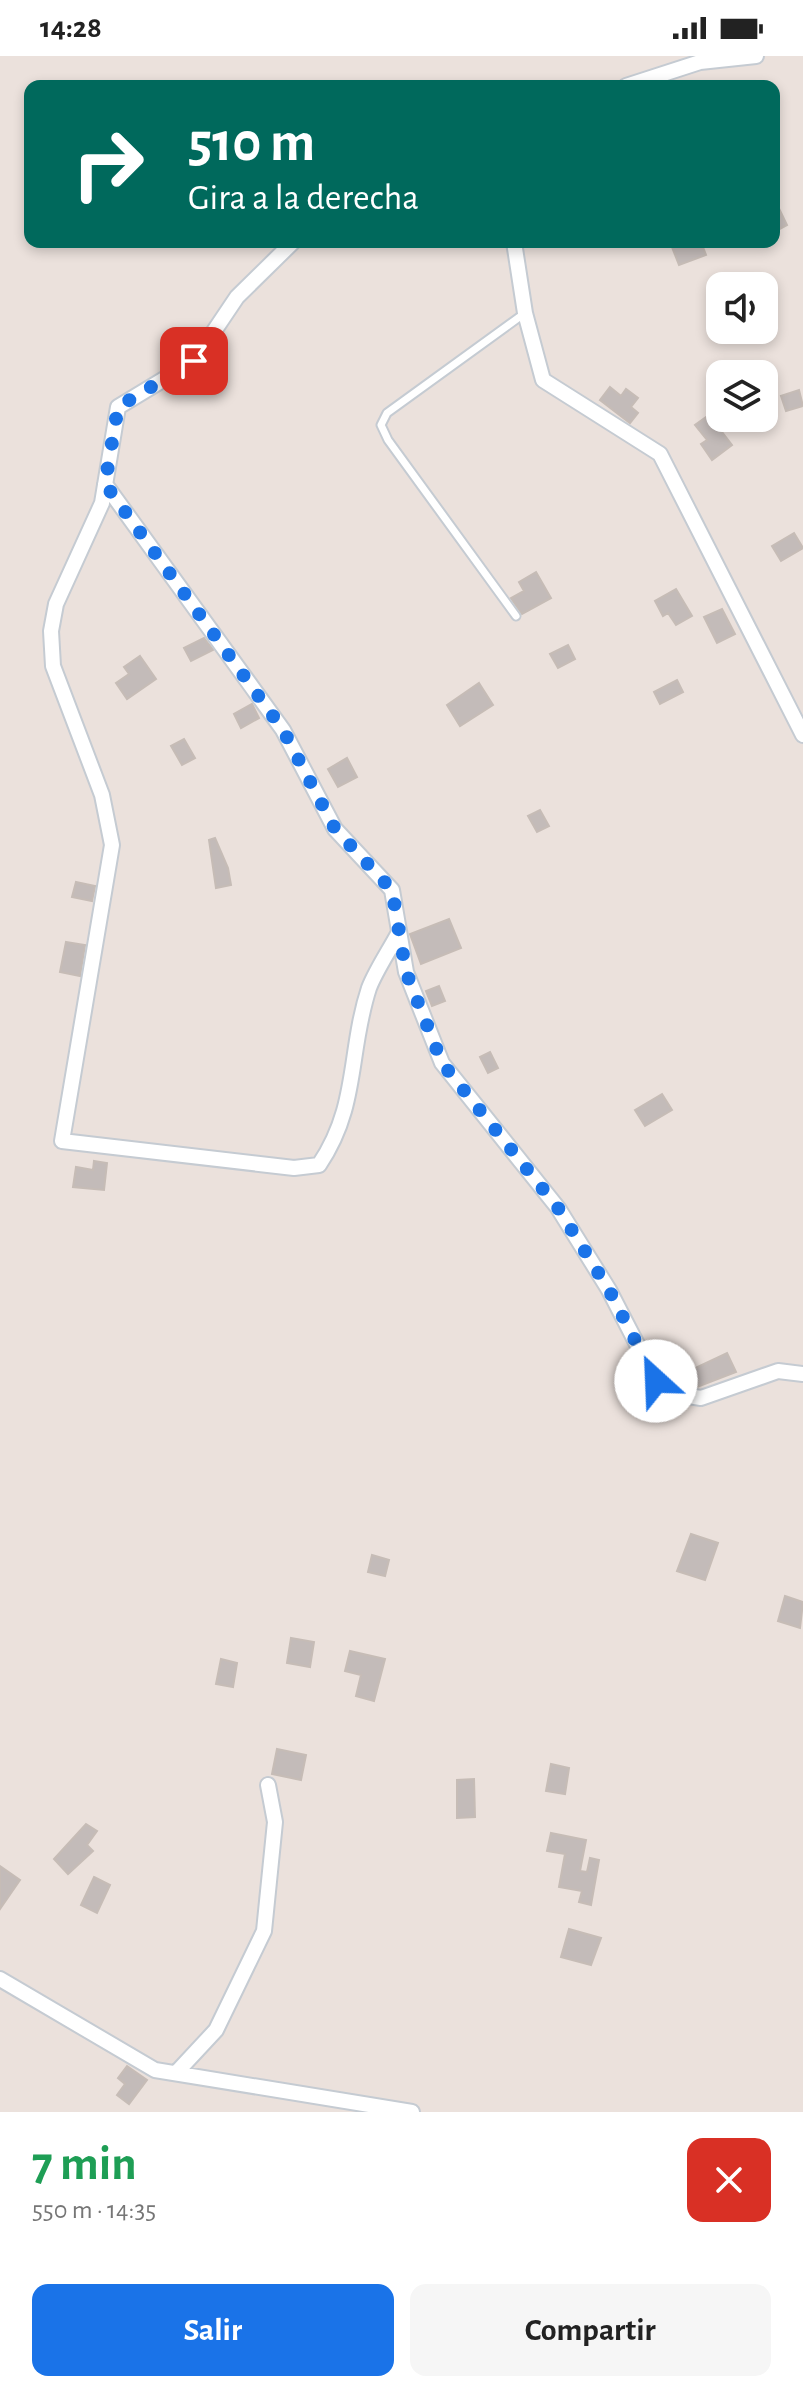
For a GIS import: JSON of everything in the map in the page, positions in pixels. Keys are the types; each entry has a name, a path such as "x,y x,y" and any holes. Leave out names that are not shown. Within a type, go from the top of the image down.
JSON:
{"street":[{"path":"644,80 700,62 756,56"},
{"path":"287,248 237,297 194,361 118,407 102,503 56,604 51,631 53,666 102,795 112,845 62,1141 294,1168 319,1165 338,1137 353,1082 357,1041 370,987 398,934"},
{"path":"515,248 525,313 543,380 566,398 637,436 660,454 803,735"},
{"path":"105,484 283,730 335,829 392,890 406,972 442,1063 558,1208 609,1290 656,1381 676,1394 701,1398 778,1371 803,1374"},
{"path":"176,2073 216,2030 264,1931 275,1822 268,1785"},
{"path":"0,1979 155,2070 412,2112"}],"lane":[{"path":"516,616 388,440 381,425 387,413 525,313"}],"building":[{"path":"780,210 787,225 780,229"},
{"path":"672,248 703,248 706,255 679,265"},
{"path":"610,387 621,396 626,389 638,398 631,407 638,413 630,423 600,400"},
{"path":"799,390 803,406 786,411 781,396"},
{"path":"706,417 706,432 722,432 732,445 712,460 701,444 707,440 695,425"},
{"path":"794,533 803,548 781,561 772,546"},
{"path":"536,572 551,598 522,614 511,598 524,591 519,582"},
{"path":"676,589 692,616 676,625 668,613 663,616 655,601"},
{"path":"722,609 735,634 717,643 704,617"},
{"path":"204,638 213,650 191,661 184,648"},
{"path":"568,645 575,659 558,668 550,654"},
{"path":"140,656 156,679 127,699 116,683 129,674 124,667"},
{"path":"677,680 683,692 660,704 654,692"},
{"path":"479,683 493,705 460,726 447,705"},
{"path":"252,704 259,718 241,728 234,714"},
{"path":"184,739 195,758 182,765 171,746"},
{"path":"347,758 357,777 338,787 328,769"},
{"path":"540,810 549,826 537,832 528,816"},
{"path":"215,838 228,868 231,885 216,888 209,840"},
{"path":"76,882 95,886 92,901 72,897"},
{"path":"449,919 461,948 421,964 410,934"},
{"path":"66,942 85,945 80,976 60,972"},
{"path":"439,986 445,1001 432,1006 426,991"},
{"path":"490,1052 498,1068 488,1073 480,1057"},
{"path":"662,1094 672,1110 645,1126 635,1110"},
{"path":"94,1161 107,1163 104,1190 73,1187 76,1167 93,1170"},
{"path":"727,1353 736,1372 697,1387 689,1371"},
{"path":"691,1534 718,1543 705,1580 677,1571"},
{"path":"372,1555 389,1560 385,1576 368,1572"},
{"path":"785,1596 803,1602 800,1628 778,1621"},
{"path":"291,1638 314,1642 310,1667 287,1663"},
{"path":"350,1651 385,1659 374,1701 356,1696 361,1675 345,1671"},
{"path":"221,1659 237,1663 233,1687 216,1684"},
{"path":"277,1749 306,1755 301,1780 272,1774"},
{"path":"551,1764 569,1768 565,1794 546,1791"},
{"path":"474,1779 475,1817 457,1818 457,1780"},
{"path":"86,1824 97,1831 87,1845 93,1851 68,1874 54,1859"},
{"path":"551,1833 586,1840 580,1871 587,1872 590,1858 599,1860 591,1905 579,1902 582,1891 559,1887 565,1854 547,1851"},
{"path":"0,1866 20,1880 0,1909"},
{"path":"94,1877 110,1885 97,1913 81,1905"},
{"path":"569,1929 601,1938 591,1965 561,1957"},
{"path":"127,2066 147,2080 129,2104 117,2095 125,2084 118,2078"}],"route":[{"path":"194,361 118,407 105,484 285,733 289,747 335,829 392,890 406,972 442,1063 558,1208 609,1290 656,1381"}]}
